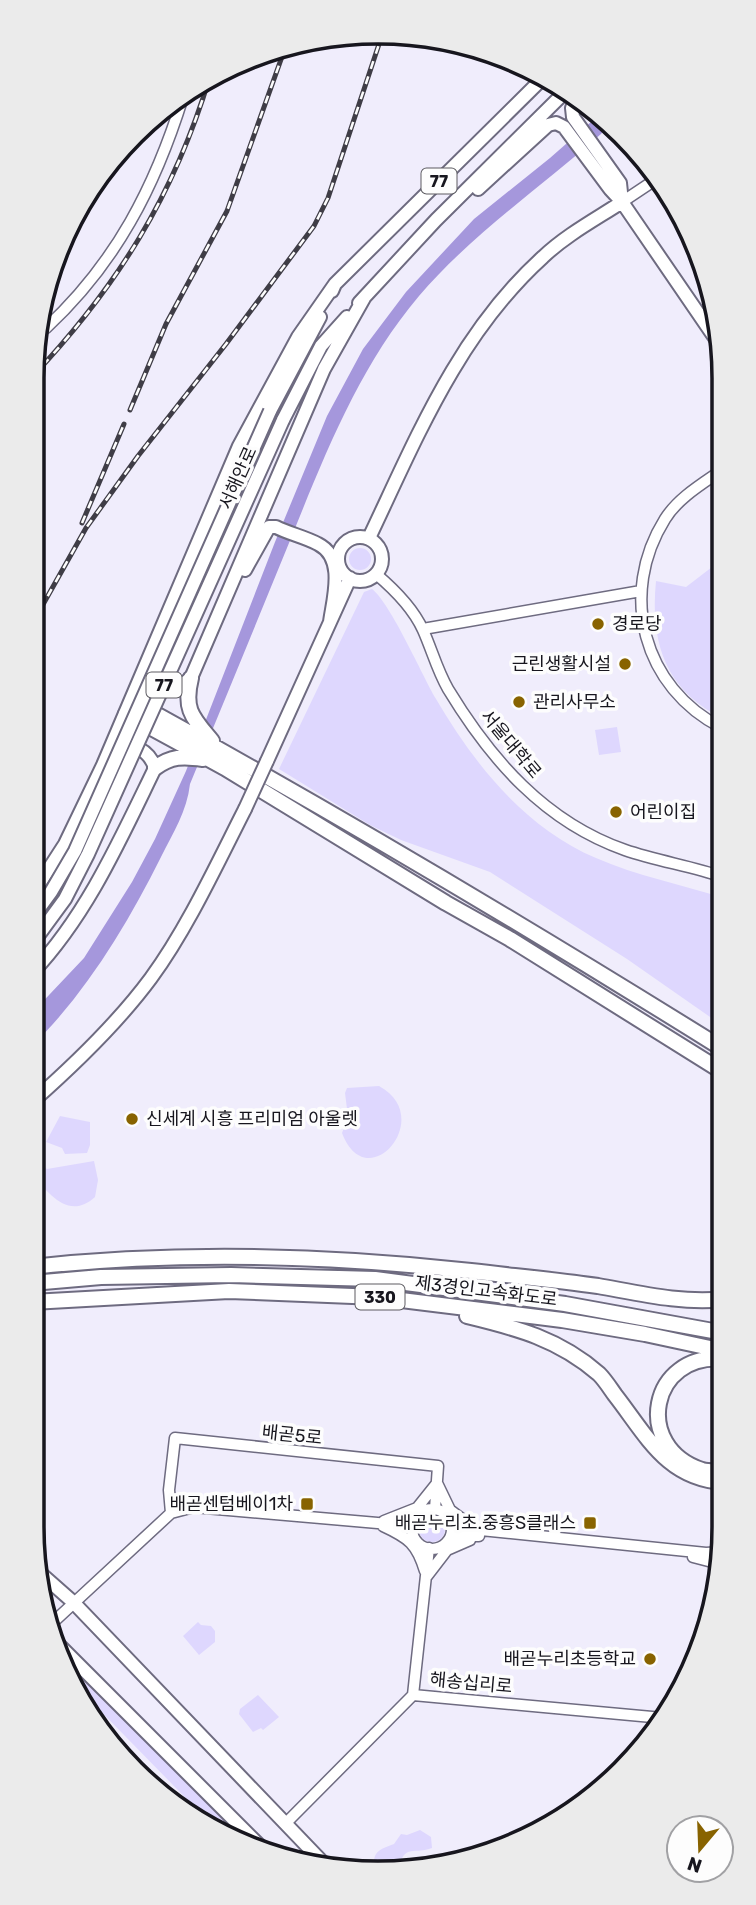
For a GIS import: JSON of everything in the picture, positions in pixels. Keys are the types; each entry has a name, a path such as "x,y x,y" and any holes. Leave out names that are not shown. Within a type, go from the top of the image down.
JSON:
{"highway":[{"path":"155,768 187,738 187,693 191,678"},
{"path":"129,707 221,758 446,903 712,1065"},
{"path":"187,738 363,831 712,1040"},
{"path":"548,963 650,1016 712,1053"},
{"path":"44,1266 210,1258 367,1262 562,1282 658,1296 712,1298"},
{"name":"제3경인고속화도로","path":"44,1282 101,1277 231,1275 375,1279 565,1304 712,1331"},
{"name":"제3경인고속화도로","path":"44,1301 229,1291 377,1297 562,1320 712,1348"},
{"path":"377,1297 508,1326 559,1345 600,1376 655,1450 687,1474 712,1479"},
{"path":"712,1357 685,1366 675,1373 664,1385 658,1400 657,1416 663,1440 676,1455 703,1470 712,1470"}],"main road":[{"name":"서해안로","path":"44,902 75,851 270,411 335,284 537,84"},
{"name":"서해안로","path":"44,928 65,900 88,854 284,420 321,346 436,220 560,97"},
{"path":"573,107 571,125 596,159 620,183 622,202 708,328"},
{"path":"436,220 466,200 548,125 556,122 571,125"},
{"path":"369,538 421,427 471,338 506,293 544,255 622,202"},
{"path":"44,876 65,844 110,750 239,446 298,337 335,284"},
{"path":"149,661 149,673 167,688 177,688 191,678 324,369 364,298"},
{"path":"222,607 256,552 265,530 274,527 331,547 344,574 350,578 363,580 376,574 382,563 381,551 369,538 361,536 346,541 340,549 338,561"},
{"path":"323,544 332,558 336,572 330,622"},
{"path":"44,1091 69,1068 151,978 195,905 245,809 350,578"},
{"path":"44,957 82,908 111,858 155,768 152,758 132,746 119,745 110,750"},
{"path":"48,1580 73,1602 316,1855"},
{"path":"69,1655 250,1836"}],"street":[{"path":"48,326 86,288 113,253 148,188 178,111"},
{"path":"622,202 650,184"},
{"path":"712,478 666,517 646,561 640,613 643,629 661,672 686,705 712,722"},
{"name":"서울대학로","path":"376,574 406,603 423,629 444,681 489,750 531,795 591,836 621,849 712,874"},
{"path":"423,629 641,591"},
{"name":"배곧5로","path":"171,1513 169,1490 175,1438 438,1466 437,1483"},
{"path":"435,1509 437,1483"},
{"path":"376,1523 404,1515 417,1508 437,1483"},
{"path":"437,1483 456,1516 489,1534"},
{"path":"57,1619 171,1513 194,1507 412,1526"},
{"path":"489,1534 464,1536 449,1540 440,1547 429,1548 420,1545 415,1539 412,1526 423,1511 435,1509 465,1528 489,1534 684,1553 712,1552"},
{"path":"449,1540 452,1532 451,1521"},
{"path":"376,1523 410,1540 420,1556 426,1577"},
{"path":"426,1577 444,1554 455,1545 489,1534"},
{"path":"414,1695 429,1548"},
{"path":"684,1553 712,1548"},
{"path":"684,1553 710,1563"},
{"name":"해송십리로","path":"286,1823 414,1695 653,1717"}],"shaded area":[{"path":"591,122 603,132 461,252 419,296 378,353 344,414 316,478 190,784 183,813 175,830 134,908 104,957 70,1004 44,1033 44,1000 84,958 132,882 155,839 186,771 327,416 363,349 406,292 474,219"},
{"path":"360,548 368,551 371,559 368,567 360,570 352,567 349,559 352,551"},
{"path":"712,567 712,712 687,693 674,678 659,644 656,581 686,587"},
{"path":"372,589 380,597 436,699 467,747 524,812 546,830 596,858 712,895 712,1018 627,959 490,872 401,840 370,825 279,769 364,592"},
{"path":"617,727 621,752 599,755 595,730"},
{"path":"379,1086 395,1100 401,1116 399,1132 392,1146 380,1155 366,1158 353,1151 342,1133 348,1117 345,1093 347,1088"},
{"path":"60,1116 90,1122 90,1145 87,1153 65,1154 62,1148 46,1142"},
{"path":"94,1161 98,1180 95,1197 85,1204 76,1206 60,1202 45,1189 44,1167 47,1169"},
{"path":"432,1516 441,1520 445,1529 441,1538 432,1542 423,1538 419,1529 423,1520"},
{"path":"198,1622 211,1626 215,1631 215,1642 199,1655 183,1636"},
{"path":"75,1668 236,1830 193,1806 96,1707"},
{"path":"258,1695 279,1717 263,1730 261,1728 253,1732 239,1714 240,1709"},
{"path":"420,1830 431,1837 432,1848 411,1851 401,1861 374,1861 378,1852 394,1844 401,1834 407,1835"}],"railway":[{"path":"44,603 86,528 314,226 328,198 379,44"},
{"path":"130,410 166,324 227,211 282,58"},
{"path":"44,364 91,309 139,238 179,161 205,93"},
{"path":"82,523 124,424"}],"place":[{"name":"경로당","path":"598,624"},
{"name":"근린생활시설","path":"625,664"},
{"name":"관리사무소","path":"519,702"},
{"name":"어린이집","path":"616,812"},
{"name":"신세계 시흥 프리미엄 아울렛","path":"132,1119"},
{"name":"배곧센텀베이1차","path":"307,1504"},
{"name":"배곧누리초.중흥S클래스","path":"590,1523"},
{"name":"배곧누리초등학교","path":"650,1659"}]}
